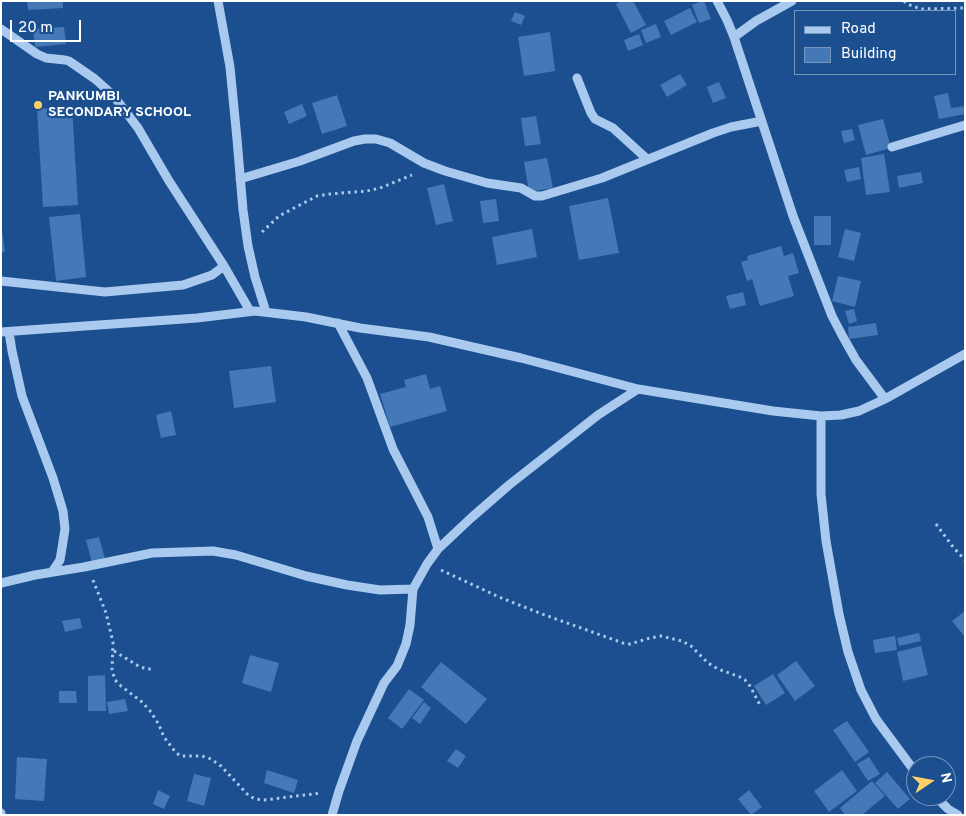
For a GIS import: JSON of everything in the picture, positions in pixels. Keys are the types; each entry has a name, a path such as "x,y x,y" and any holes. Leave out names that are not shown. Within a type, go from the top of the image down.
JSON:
{"street":[{"path":"218,1 230,67 248,246 266,312"},
{"path":"717,1 728,20 796,224 832,316 856,360 885,399"},
{"path":"734,37 792,1"},
{"path":"1,29 37,54 46,58 65,60 76,66 113,95 138,128 168,182 224,266 250,311"},
{"path":"577,78 595,119 613,128 647,160"},
{"path":"240,180 354,141 376,139 390,143 434,167 480,181 521,188 535,196 542,196 602,178 731,127 762,122"},
{"path":"892,147 965,125"},
{"path":"1,281 106,292 182,285 212,275 224,266"},
{"path":"52,572 60,560 65,529 63,511 53,478 22,396 12,351 5,332 197,318 250,311 266,312 306,317 360,328 429,337 521,358 638,389 764,410 821,416 841,415 859,411 885,399 965,354"},
{"path":"338,323 367,378 393,449 428,517 438,549"},
{"path":"332,815 357,741 384,682 396,666 406,644 410,625 413,589 427,564 438,549 470,518 551,451 638,389"},
{"path":"821,416 821,494 826,541 848,652 861,690 876,719 906,760"},
{"path":"1,583 22,577 152,553 213,551 236,555 306,576 347,585 380,590 413,589"},
{"path":"945,806 958,815"}],"path":[{"path":"904,1 921,9 965,8"},
{"path":"248,246 279,216 317,196 380,188 434,167"},
{"path":"936,524 952,547 965,560"},
{"path":"427,564 542,614 623,643 630,644 661,636 682,641 691,646 708,663 745,680 760,705"},
{"path":"84,567 91,576 106,613 113,642 112,662 115,680 151,712 164,737 176,753 181,756 202,756 211,759 222,766 249,796 256,799 264,800 339,791"},
{"path":"114,651 140,668 154,670"}],"building":[{"path":"27,1 63,1 63,8 28,10"},
{"path":"621,1 633,1 646,25 631,33 616,4"},
{"path":"704,1 711,19 699,23 692,5"},
{"path":"690,8 697,22 671,35 664,21"},
{"path":"515,12 525,16 521,25 511,21"},
{"path":"656,24 661,37 646,43 641,30"},
{"path":"64,27 66,44 35,47 33,29"},
{"path":"550,32 555,71 524,76 518,37"},
{"path":"639,34 643,45 628,51 624,40"},
{"path":"680,74 687,85 667,97 660,85"},
{"path":"719,82 726,98 713,103 707,87"},
{"path":"948,93 951,108 965,106 965,114 939,119 934,96"},
{"path":"337,95 347,126 322,134 312,103"},
{"path":"302,104 307,116 289,124 284,112"},
{"path":"72,107 78,205 43,207 37,109"},
{"path":"536,116 541,144 525,146 521,118"},
{"path":"883,119 891,148 866,155 858,125"},
{"path":"852,129 855,140 844,143 841,131"},
{"path":"884,154 890,192 866,195 861,158"},
{"path":"547,158 553,188 529,192 524,162"},
{"path":"859,167 861,179 847,182 844,170"},
{"path":"921,172 923,183 899,188 897,176"},
{"path":"444,184 453,221 436,225 427,188"},
{"path":"608,198 619,253 579,260 569,206"},
{"path":"496,199 499,221 483,223 480,201"},
{"path":"80,214 86,277 56,281 49,217"},
{"path":"814,216 831,216 831,245 814,245"},
{"path":"532,229 537,257 497,265 492,237"},
{"path":"845,229 861,233 854,261 838,257"},
{"path":"2,231 5,252 1,252"},
{"path":"781,246 784,256 793,253 799,273 788,276 794,296 760,306 752,279 747,281 741,262 748,260 747,256"},
{"path":"838,276 861,281 855,307 832,301"},
{"path":"743,292 746,305 730,309 726,296"},
{"path":"854,309 857,321 849,324 845,311"},
{"path":"876,323 878,335 849,339 848,327"},
{"path":"271,366 276,402 234,408 229,371"},
{"path":"426,374 430,389 440,386 447,411 390,427 380,394 406,387 404,380"},
{"path":"171,411 176,435 161,438 156,415"},
{"path":"99,537 105,559 92,563 86,540"},
{"path":"965,611 965,637 952,621"},
{"path":"80,618 82,628 65,632 62,621"},
{"path":"919,633 921,641 899,646 897,638"},
{"path":"895,636 897,650 875,653 873,640"},
{"path":"921,646 928,675 903,681 897,652"},
{"path":"250,655 279,663 271,692 242,683"},
{"path":"796,661 815,686 795,701 777,675"},
{"path":"441,662 487,699 466,724 421,687"},
{"path":"773,674 785,693 766,705 754,686"},
{"path":"105,675 106,711 88,711 88,676"},
{"path":"409,689 424,700 402,729 388,718"},
{"path":"59,691 76,691 77,703 59,703"},
{"path":"125,699 128,711 109,714 107,702"},
{"path":"424,702 431,708 420,724 412,718"},
{"path":"847,721 869,752 855,762 833,730"},
{"path":"456,749 466,756 458,768 447,761"},
{"path":"17,757 47,759 44,801 15,799"},
{"path":"869,757 880,774 868,781 857,764"},
{"path":"267,770 298,780 294,793 264,783"},
{"path":"842,770 857,791 829,812 814,791"},
{"path":"887,772 906,794 906,802 898,809 875,783"},
{"path":"194,774 211,778 204,806 187,801"},
{"path":"872,781 885,796 862,815 845,815 840,808"},
{"path":"158,790 170,796 164,809 153,804"},
{"path":"749,790 762,807 751,815 738,799"}],"place":[{"name":"PANKUMBI SECONDARY SCHOOL","path":"38,105"}]}
